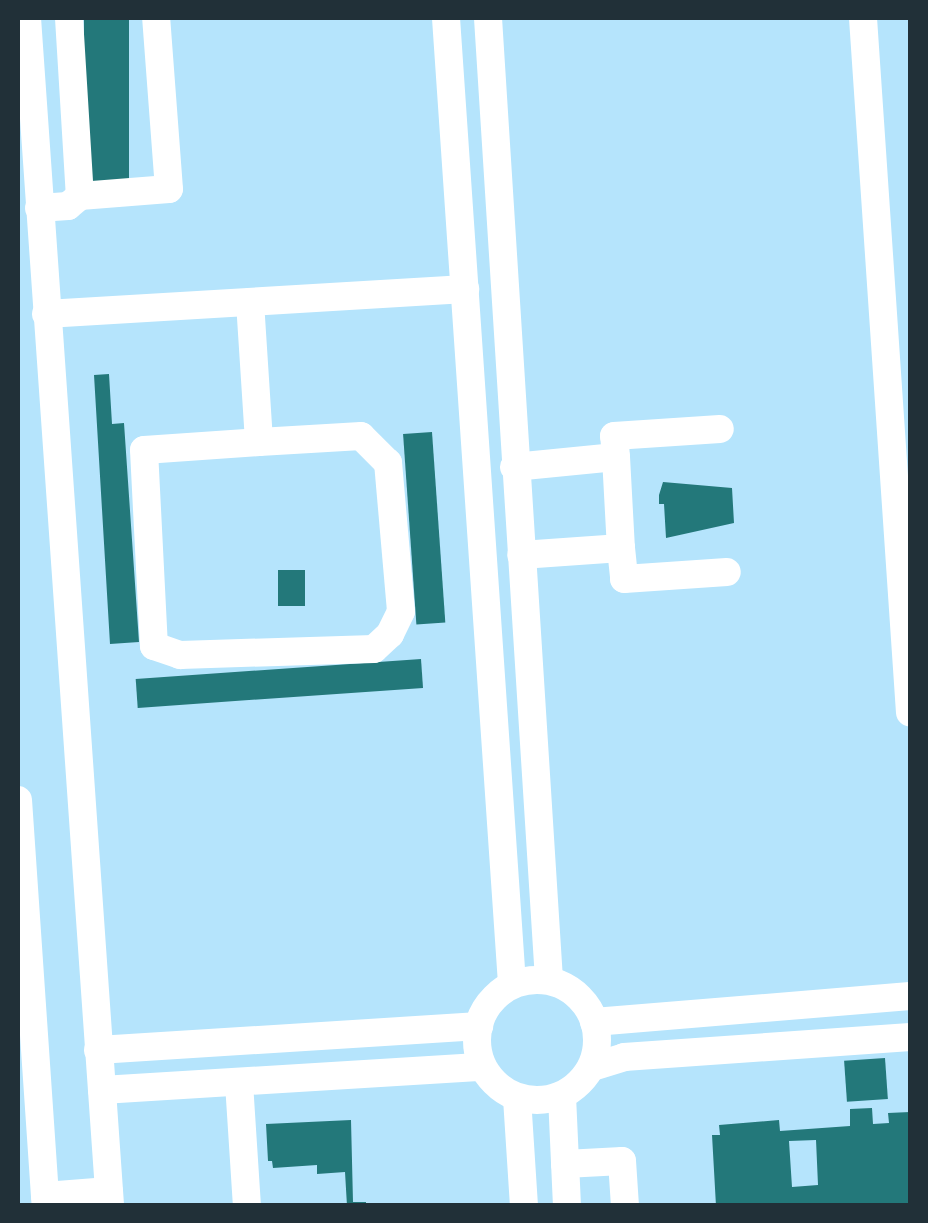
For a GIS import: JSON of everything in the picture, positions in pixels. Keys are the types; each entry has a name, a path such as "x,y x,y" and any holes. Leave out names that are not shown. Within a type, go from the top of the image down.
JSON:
{"lane":[{"path":"18,800 45,1201 109,1198 27,18"},
{"path":"69,18 80,196"},
{"path":"39,208 68,206 80,196 169,189 156,18"},
{"path":"446,18 512,984"},
{"path":"488,18 549,980"},
{"path":"863,18 910,712"},
{"path":"46,314 465,288"},
{"path":"250,302 259,442"},
{"path":"720,428 614,436 624,579 727,572"},
{"path":"361,436 388,463 401,612 390,634 374,649 180,655 154,646 144,450 259,442 361,436"},
{"path":"514,468 616,458"},
{"path":"521,556 620,548"},
{"path":"592,1067 597,1050 594,1022 575,992 549,980 512,984 495,996 476,1038 482,1067 495,1084 516,1098 538,1101 562,1096 592,1067 624,1057 910,1037"},
{"path":"594,1022 910,996"},
{"path":"98,1050 479,1026"},
{"path":"102,1090 482,1067"},
{"path":"238,1083 247,1206"},
{"path":"562,1096 568,1206"},
{"path":"516,1098 524,1206"},
{"path":"565,1164 622,1161 625,1206"}],"shaded area":[{"path":"18,18 910,18 910,1205 18,1205"}],"building":[{"path":"84,18 129,18 129,182 84,182"},
{"path":"109,374 112,424 124,423 139,642 110,644 94,375"},
{"path":"432,432 445,623 416,625 403,434"},
{"path":"663,482 732,488 734,523 666,538 664,504 659,504"},
{"path":"278,570 305,570 305,606 278,606"},
{"path":"421,659 423,688 138,708 136,679"},
{"path":"885,1058 888,1099 847,1102 844,1061"},
{"path":"872,1108 873,1124 889,1123 888,1113 910,1112 910,1206 716,1206 712,1135 720,1135 719,1125 779,1120 780,1131 850,1126 850,1109","holes":["816,1140 818,1185 792,1187 789,1141"]},
{"path":"351,1120 353,1202 366,1202 366,1206 347,1206 345,1172 317,1174 317,1165 273,1168 272,1161 268,1161 266,1124"}]}
